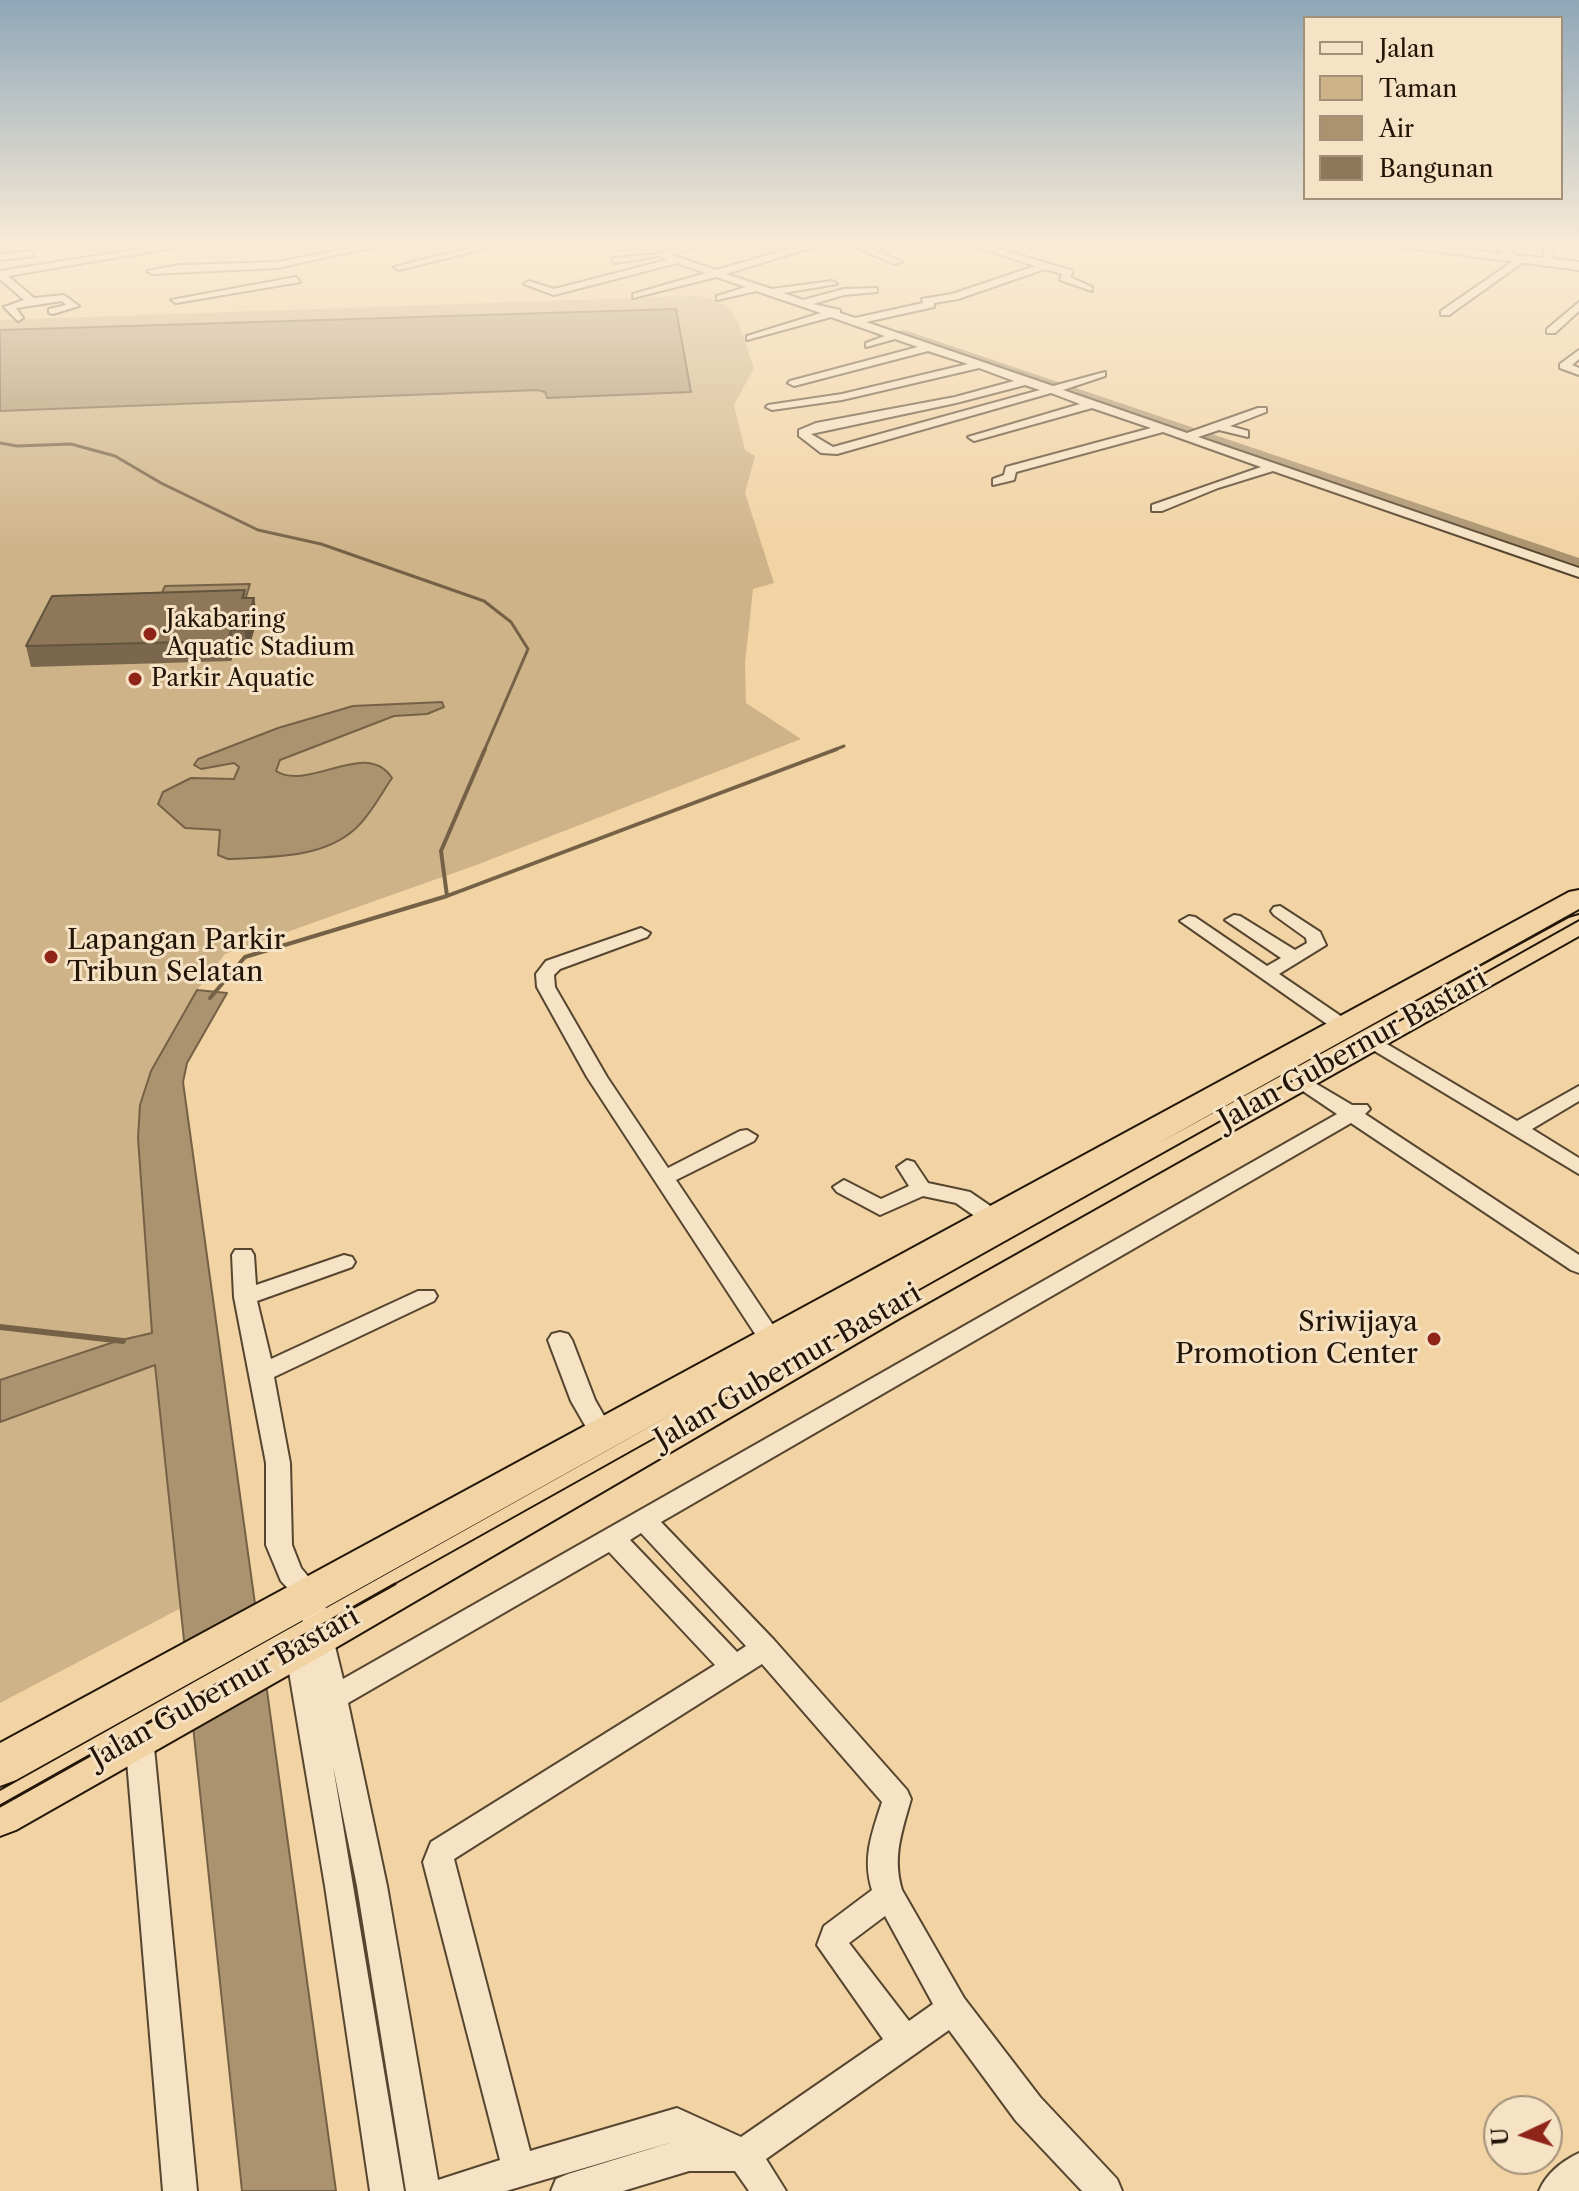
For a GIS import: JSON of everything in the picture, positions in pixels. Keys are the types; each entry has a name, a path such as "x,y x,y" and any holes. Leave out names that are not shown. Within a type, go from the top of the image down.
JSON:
{"highway":[{"name":"Jalan Gubernur Bastari","path":"0,1766 172,1671 295,1618 887,1309 1311,1081 1357,1033 1579,898"},
{"name":"Jalan Gubernur Bastari","path":"0,1815 178,1715 295,1618 603,1435 771,1340 994,1219 1357,1033 1579,924"}],"street":[{"path":"794,383 929,347"},
{"path":"931,347 979,365 1016,384 1046,391 1081,407 1193,435 1579,573"},
{"path":"1578,355 1564,366 1579,372"},
{"path":"772,407 836,398 979,365"},
{"path":"1016,384 816,427 803,433 825,450 831,451 1101,374"},
{"path":"782,379 836,398"},
{"path":"974,437 1081,407"},
{"path":"1193,435 1262,410"},
{"path":"1219,426 1244,434"},
{"path":"997,482 1010,477 1010,470 1162,429"},
{"path":"1157,508 1275,466"},
{"path":"1266,974 1315,947 1317,941 1280,911"},
{"path":"1234,920 1293,957"},
{"path":"1189,921 1357,1033 1579,1167"},
{"path":"641,933 553,965 545,974 546,987 597,1077 771,1340"},
{"path":"1311,1081 1579,1265"},
{"path":"1518,1129 1579,1092"},
{"path":"1348,1107 1579,1249"},
{"path":"322,1704 644,1520 1348,1107"},
{"path":"664,1178 747,1136"},
{"path":"907,1167 921,1189"},
{"path":"844,1187 880,1208 921,1189 962,1197 994,1219"},
{"path":"243,1255 245,1297 278,1463 279,1545 295,1618 372,1886 423,2191"},
{"path":"245,1297 344,1262"},
{"path":"262,1373 426,1296"},
{"path":"560,1340 583,1401 603,1435"},
{"path":"644,1520 765,1648 897,1799 881,1853 889,1895 953,2009 1028,2109 1105,2191"},
{"path":"612,1538 734,1667"},
{"path":"519,2170 438,1862 441,1851 765,1648"},
{"path":"322,1704 387,2191"},
{"path":"139,1737 180,2191"},
{"path":"889,1895 835,1936 832,1945 905,2042"},
{"path":"568,2191 689,2154 743,2155 953,2009"},
{"path":"450,2191 677,2124 743,2155 769,2191"},
{"path":"1556,2191 1579,2170"}],"green space":[{"path":"0,347 747,347 754,368 734,405 745,450 755,456 745,493 774,583 753,589 745,663 746,703 801,739 479,864 225,954 197,990 151,1071 155,1364 181,1608 0,1703"}],"water":[{"path":"0,347 683,347 691,392 547,398 545,392 537,390 0,411"},
{"path":"250,584 245,600 158,602 165,586"},
{"path":"442,702 444,707 427,714 394,716 280,760 276,771 289,776 368,763 381,767 392,778 360,824 342,839 327,846 278,857 228,859 218,855 220,830 185,828 158,804 163,792 191,778 234,779 239,767 234,763 201,769 194,765 198,759 278,728 353,706"},
{"path":"197,990 227,993 187,1063 183,1082 336,2191 242,2191 155,1365 0,1422 0,1380 117,1341 152,1333 138,1138 140,1105 151,1071"}],"building":[{"path":"245,590 242,598 254,598 244,630 231,630 228,641 26,646 52,596"}],"waterway":[{"path":"943,347 1579,564"},
{"path":"0,443 17,446 71,444 115,456 161,483 258,530 321,544 484,601 511,622 528,649 484,751"},
{"path":"835,750 844,746"},
{"path":"447,896 441,851 485,749"},
{"path":"447,896 835,750"},
{"path":"210,998 245,957 447,896"},
{"path":"0,1327 123,1341"}],"tram line":[{"path":"391,1586 1579,920"},
{"path":"0,1806 395,1584"}],"place":[{"name":"Jakabaring Aquatic Stadium","path":"150,634"},
{"name":"Parkir Aquatic","path":"135,679"},
{"name":"Lapangan Parkir Tribun Selatan","path":"51,957"},
{"name":"Sriwijaya Promotion Center","path":"1434,1339"}]}
